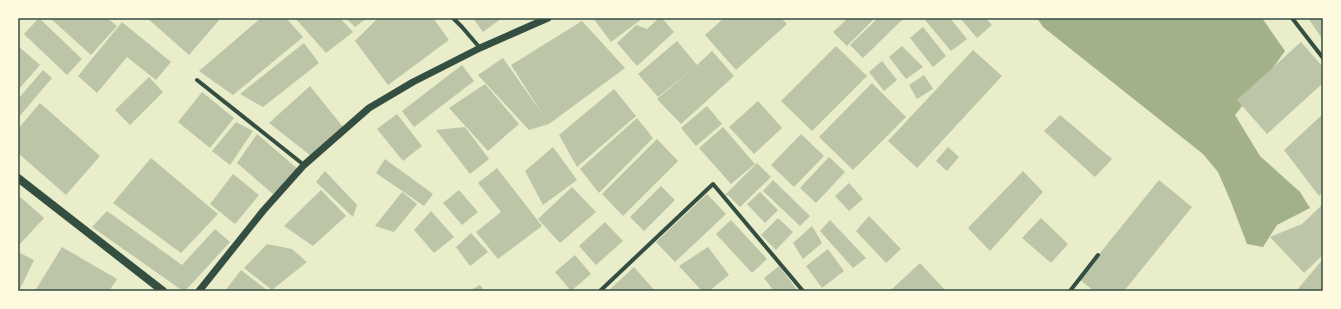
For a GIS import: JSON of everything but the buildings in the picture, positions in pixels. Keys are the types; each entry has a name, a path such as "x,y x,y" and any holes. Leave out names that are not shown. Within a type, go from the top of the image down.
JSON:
{"main road":[{"path":"18,178 163,291"}],"street":[{"path":"453,18 480,48"},
{"path":"199,291 263,211 304,165 370,108 413,82 480,48 548,18"},
{"path":"1292,18 1323,58"},
{"path":"197,80 304,165"},
{"path":"600,291 713,184 803,291"},
{"path":"1070,291 1098,255"}],"shaded area":[{"path":"1037,18 1262,18 1285,51 1235,115 1260,156 1300,192 1310,208 1277,225 1263,247 1247,244 1218,172 1203,154 1043,27"}]}
